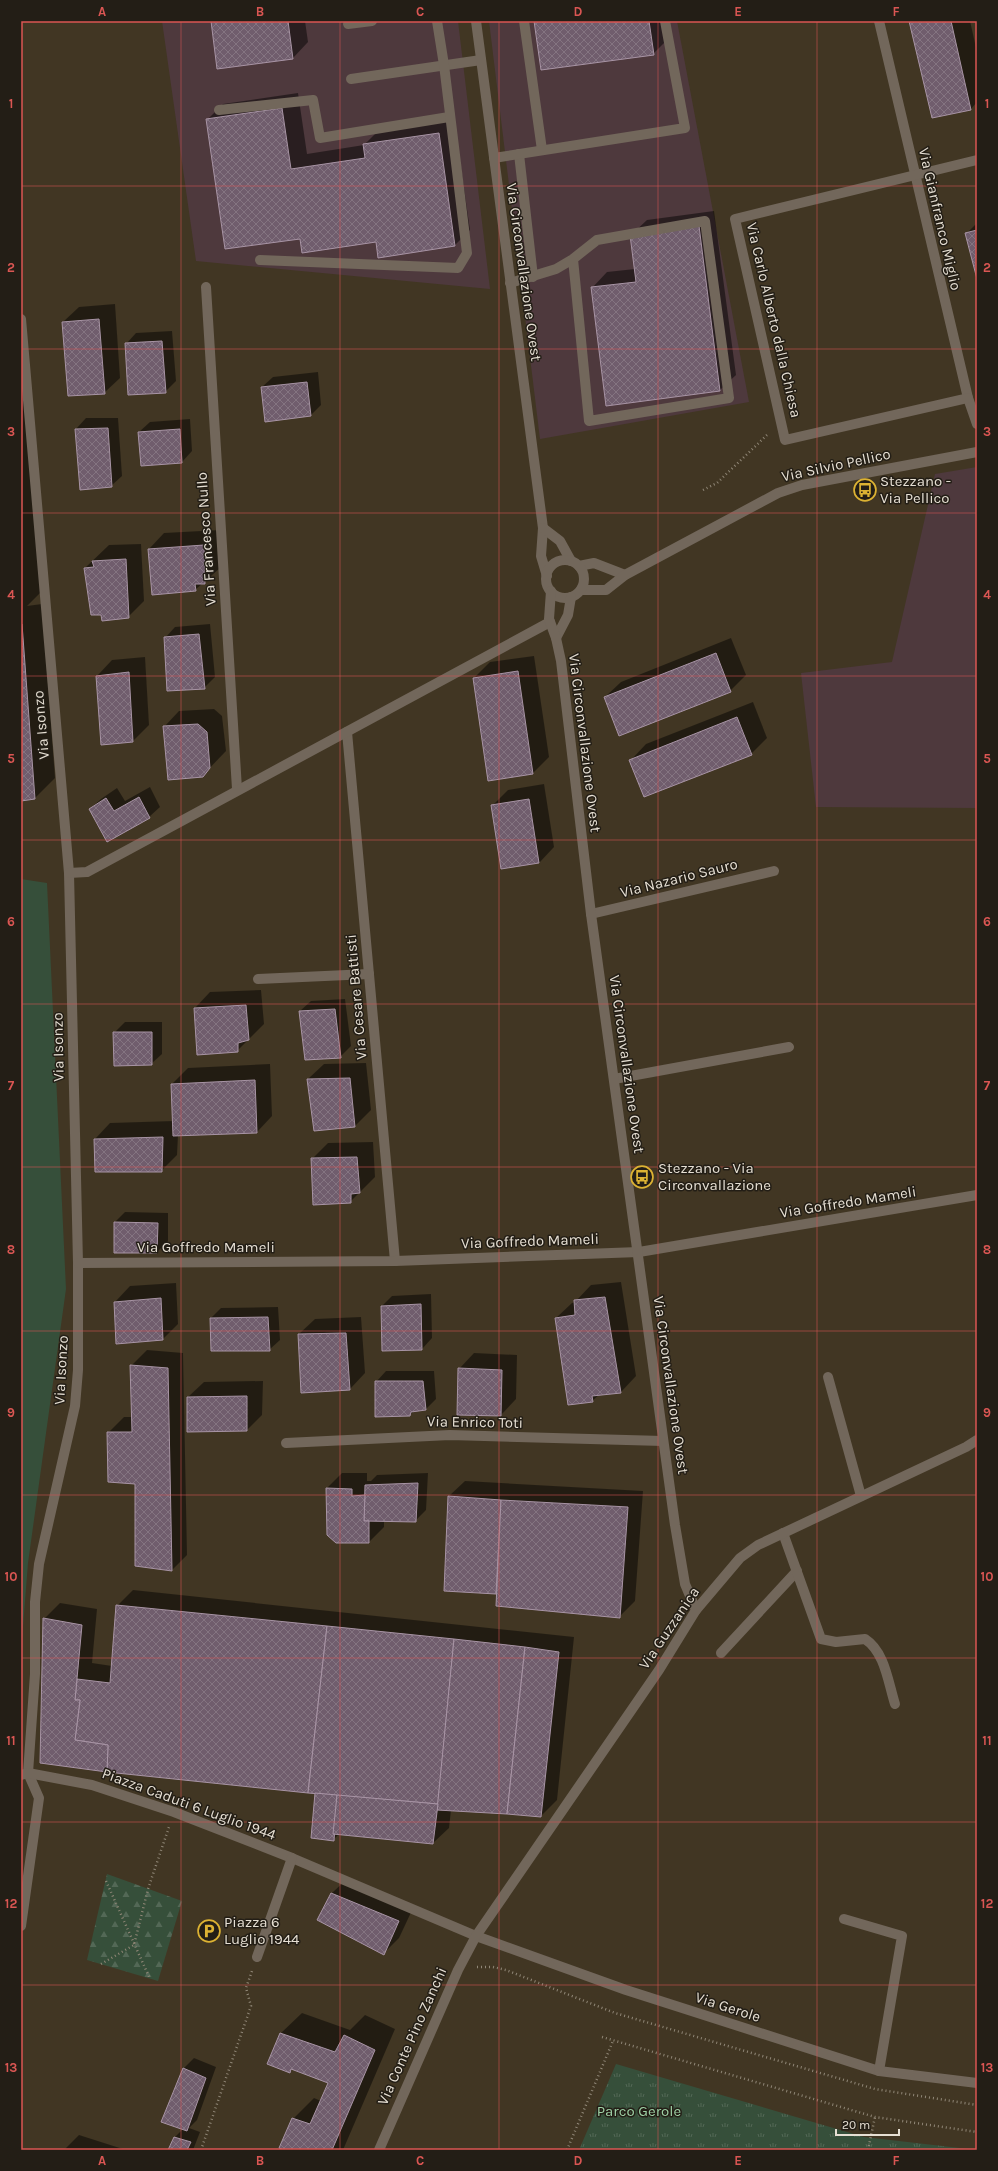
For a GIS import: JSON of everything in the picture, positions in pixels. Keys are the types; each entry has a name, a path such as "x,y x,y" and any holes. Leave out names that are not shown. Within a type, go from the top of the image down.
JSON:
{"street":[{"path":"348,24 372,21"},
{"path":"260,260 458,268 467,253 449,117 444,65 437,21"},
{"name":"Via Circonvallazione Ovest","path":"476,21 543,528 541,556 547,576"},
{"path":"524,21 542,150"},
{"path":"494,158 685,128 665,21"},
{"name":"Via Gianfranco Miglio","path":"879,21 968,398 977,424"},
{"path":"351,79 480,60"},
{"path":"219,110 313,100 320,138 449,117"},
{"path":"519,154 533,277"},
{"name":"Via Carlo Alberto dalla Chiesa","path":"968,398 785,440 735,219 914,174 977,160"},
{"path":"510,283 556,270 597,240 705,221 729,398 589,421 573,259"},
{"name":"Via Francesco Nullo","path":"206,287 237,789"},
{"name":"Via Isonzo","path":"21,319 69,873 78,1263 78,1370 75,1406 39,1564 36,1602 35,1674 25,1774"},
{"name":"Via Silvio Pellico","path":"581,590 606,590 625,575 778,493 802,485 977,452"},
{"path":"543,528 560,541 575,564 584,578 581,590 571,597 560,597 551,591 546,581 548,570 556,563 561,561 575,564 594,563 625,575"},
{"name":"Via Circonvallazione Ovest","path":"551,591 549,619 556,638 561,661 591,914 639,1252 663,1442 685,1584 696,1610"},
{"name":"Via Circonvallazione Ovest","path":"556,638 568,615 571,597"},
{"path":"69,873 87,872 237,789 347,732 550,622"},
{"name":"Via Cesare Battisti","path":"347,732 395,1260"},
{"name":"Via Nazario Sauro","path":"591,914 774,871"},
{"path":"258,979 369,974"},
{"path":"614,1079 789,1047"},
{"name":"Via Goffredo Mameli","path":"78,1263 395,1260 639,1252 977,1195"},
{"path":"828,1377 861,1496"},
{"name":"Via Enrico Toti","path":"286,1443 450,1435 663,1442"},
{"name":"Via Guzzanica","path":"476,1936 659,1670 696,1610 740,1558 758,1545 966,1447 977,1440"},
{"path":"783,1533 821,1639 836,1642 865,1639 871,1642 878,1651 895,1704"},
{"path":"721,1653 797,1571"},
{"path":"21,1926 39,1798 25,1774"},
{"name":"Piazza Caduti 6 Luglio 1944","path":"25,1774 92,1785 174,1812 292,1858 476,1936"},
{"path":"257,1957 292,1858"},
{"path":"844,1919 902,1936 879,2071"},
{"name":"Via Conte Pino Zanchi","path":"379,2150 458,1970 476,1936"},
{"name":"Via Gerole","path":"476,1936 626,1990 879,2071 977,2083"}],"path":[{"path":"703,490 716,483 766,435 783,430"},
{"path":"101,1964 134,1945 148,1889 174,1812"},
{"path":"106,1882 150,1979"},
{"path":"201,2150 251,2006 246,1988 257,1957"},
{"path":"458,1970 469,1974 478,1967 493,1967 506,1970 615,2012 875,2089 977,2105"},
{"path":"602,2037 875,2117 977,2132"},
{"path":"567,2150 613,2041"},
{"path":"868,2150 875,2117"}],"shaded area":[{"path":"162,21 458,21 490,289 196,261"},
{"path":"489,21 677,21 749,402 540,439"},
{"path":"977,467 977,808 816,807 801,673 892,662 935,474"}],"green space":[{"path":"21,879 47,883 66,1289 28,1563 21,1652"},
{"path":"107,1874 182,1901 158,1981 87,1960"},
{"name":"Parco Gerole","path":"616,2064 864,2137 977,2150 579,2150"}],"building":[{"path":"211,21 288,21 293,59 217,69"},
{"path":"534,21 649,21 654,55 541,70"},
{"path":"909,21 951,21 971,110 932,118"},
{"path":"282,108 291,169 365,158 363,144 439,133 455,246 378,258 376,242 302,253 300,239 225,249 206,119"},
{"path":"699,226 720,391 606,406 591,287 636,282 630,235"},
{"path":"977,230 977,279 965,233"},
{"path":"99,319 105,394 68,396 62,322"},
{"path":"162,341 166,393 128,395 125,343"},
{"path":"307,382 311,416 265,422 261,387"},
{"path":"108,428 112,487 80,490 75,429"},
{"path":"180,429 182,463 141,466 138,432"},
{"path":"204,545 205,584 195,584 196,591 152,595 148,549"},
{"path":"126,559 129,618 102,621 101,615 91,615 84,568 94,567 92,561"},
{"path":"21,624 35,799 21,801"},
{"path":"199,634 205,689 167,691 164,637"},
{"path":"716,653 731,692 619,736 604,697"},
{"path":"518,671 533,774 488,781 473,678"},
{"path":"129,672 133,742 101,745 96,676"},
{"path":"737,717 752,755 644,797 629,760"},
{"path":"198,724 207,732 210,768 203,777 168,780 163,726"},
{"path":"139,797 150,818 107,842 89,809 106,798 114,811"},
{"path":"529,799 539,863 501,869 491,805"},
{"path":"246,1005 249,1040 238,1043 238,1052 197,1055 194,1008"},
{"path":"335,1009 341,1058 305,1060 299,1011"},
{"path":"113,1032 152,1032 152,1065 114,1066"},
{"path":"350,1078 355,1127 314,1131 307,1079"},
{"path":"255,1080 257,1133 173,1136 171,1084"},
{"path":"163,1137 162,1172 95,1172 94,1139"},
{"path":"357,1157 360,1193 351,1194 351,1203 313,1205 311,1158"},
{"path":"114,1222 158,1223 157,1253 114,1253"},
{"path":"605,1297 621,1393 592,1396 593,1402 568,1405 555,1318 575,1315 574,1300"},
{"path":"161,1298 163,1340 116,1344 114,1302"},
{"path":"421,1304 422,1350 382,1351 381,1306"},
{"path":"268,1317 270,1351 211,1351 210,1318"},
{"path":"346,1333 350,1390 301,1393 298,1334"},
{"path":"130,1365 168,1368 172,1571 135,1566 135,1484 108,1482 107,1432 132,1432"},
{"path":"458,1368 502,1370 501,1416 457,1415"},
{"path":"375,1381 423,1381 426,1410 411,1412 410,1416 375,1417"},
{"path":"247,1396 247,1431 187,1432 187,1397"},
{"path":"418,1483 416,1522 364,1521 365,1485"},
{"path":"326,1488 352,1489 352,1496 365,1495 364,1521 369,1521 369,1543 336,1543 327,1535"},
{"path":"448,1496 501,1500 496,1594 444,1591"},
{"path":"501,1500 628,1507 620,1618 496,1606"},
{"path":"116,1605 327,1626 308,1793 107,1772 108,1745 75,1740 80,1700 75,1700 77,1679 110,1683"},
{"path":"43,1618 82,1625 75,1700 80,1700 75,1740 108,1745 107,1772 40,1763"},
{"path":"327,1626 454,1639 438,1804 308,1793"},
{"path":"454,1639 525,1647 507,1814 437,1810"},
{"path":"525,1647 559,1652 541,1817 507,1814"},
{"path":"315,1793 337,1795 334,1841 311,1838"},
{"path":"337,1795 438,1804 433,1844 333,1834"},
{"path":"331,1893 399,1921 384,1955 317,1920"},
{"path":"280,2033 335,2052 344,2035 375,2050 332,2150 284,2150 279,2148 292,2118 310,2124 328,2083 291,2069 290,2073 267,2064"},
{"path":"183,2068 206,2078 187,2131 161,2122"},
{"path":"174,2137 191,2142 187,2150 168,2150"}],"place":[{"name":"Stezzano - Via Pellico","path":"865,490"},
{"name":"Stezzano - Via Circonvallazione","path":"642,1177"},
{"name":"Piazza 6 Luglio 1944","path":"209,1931"}]}
